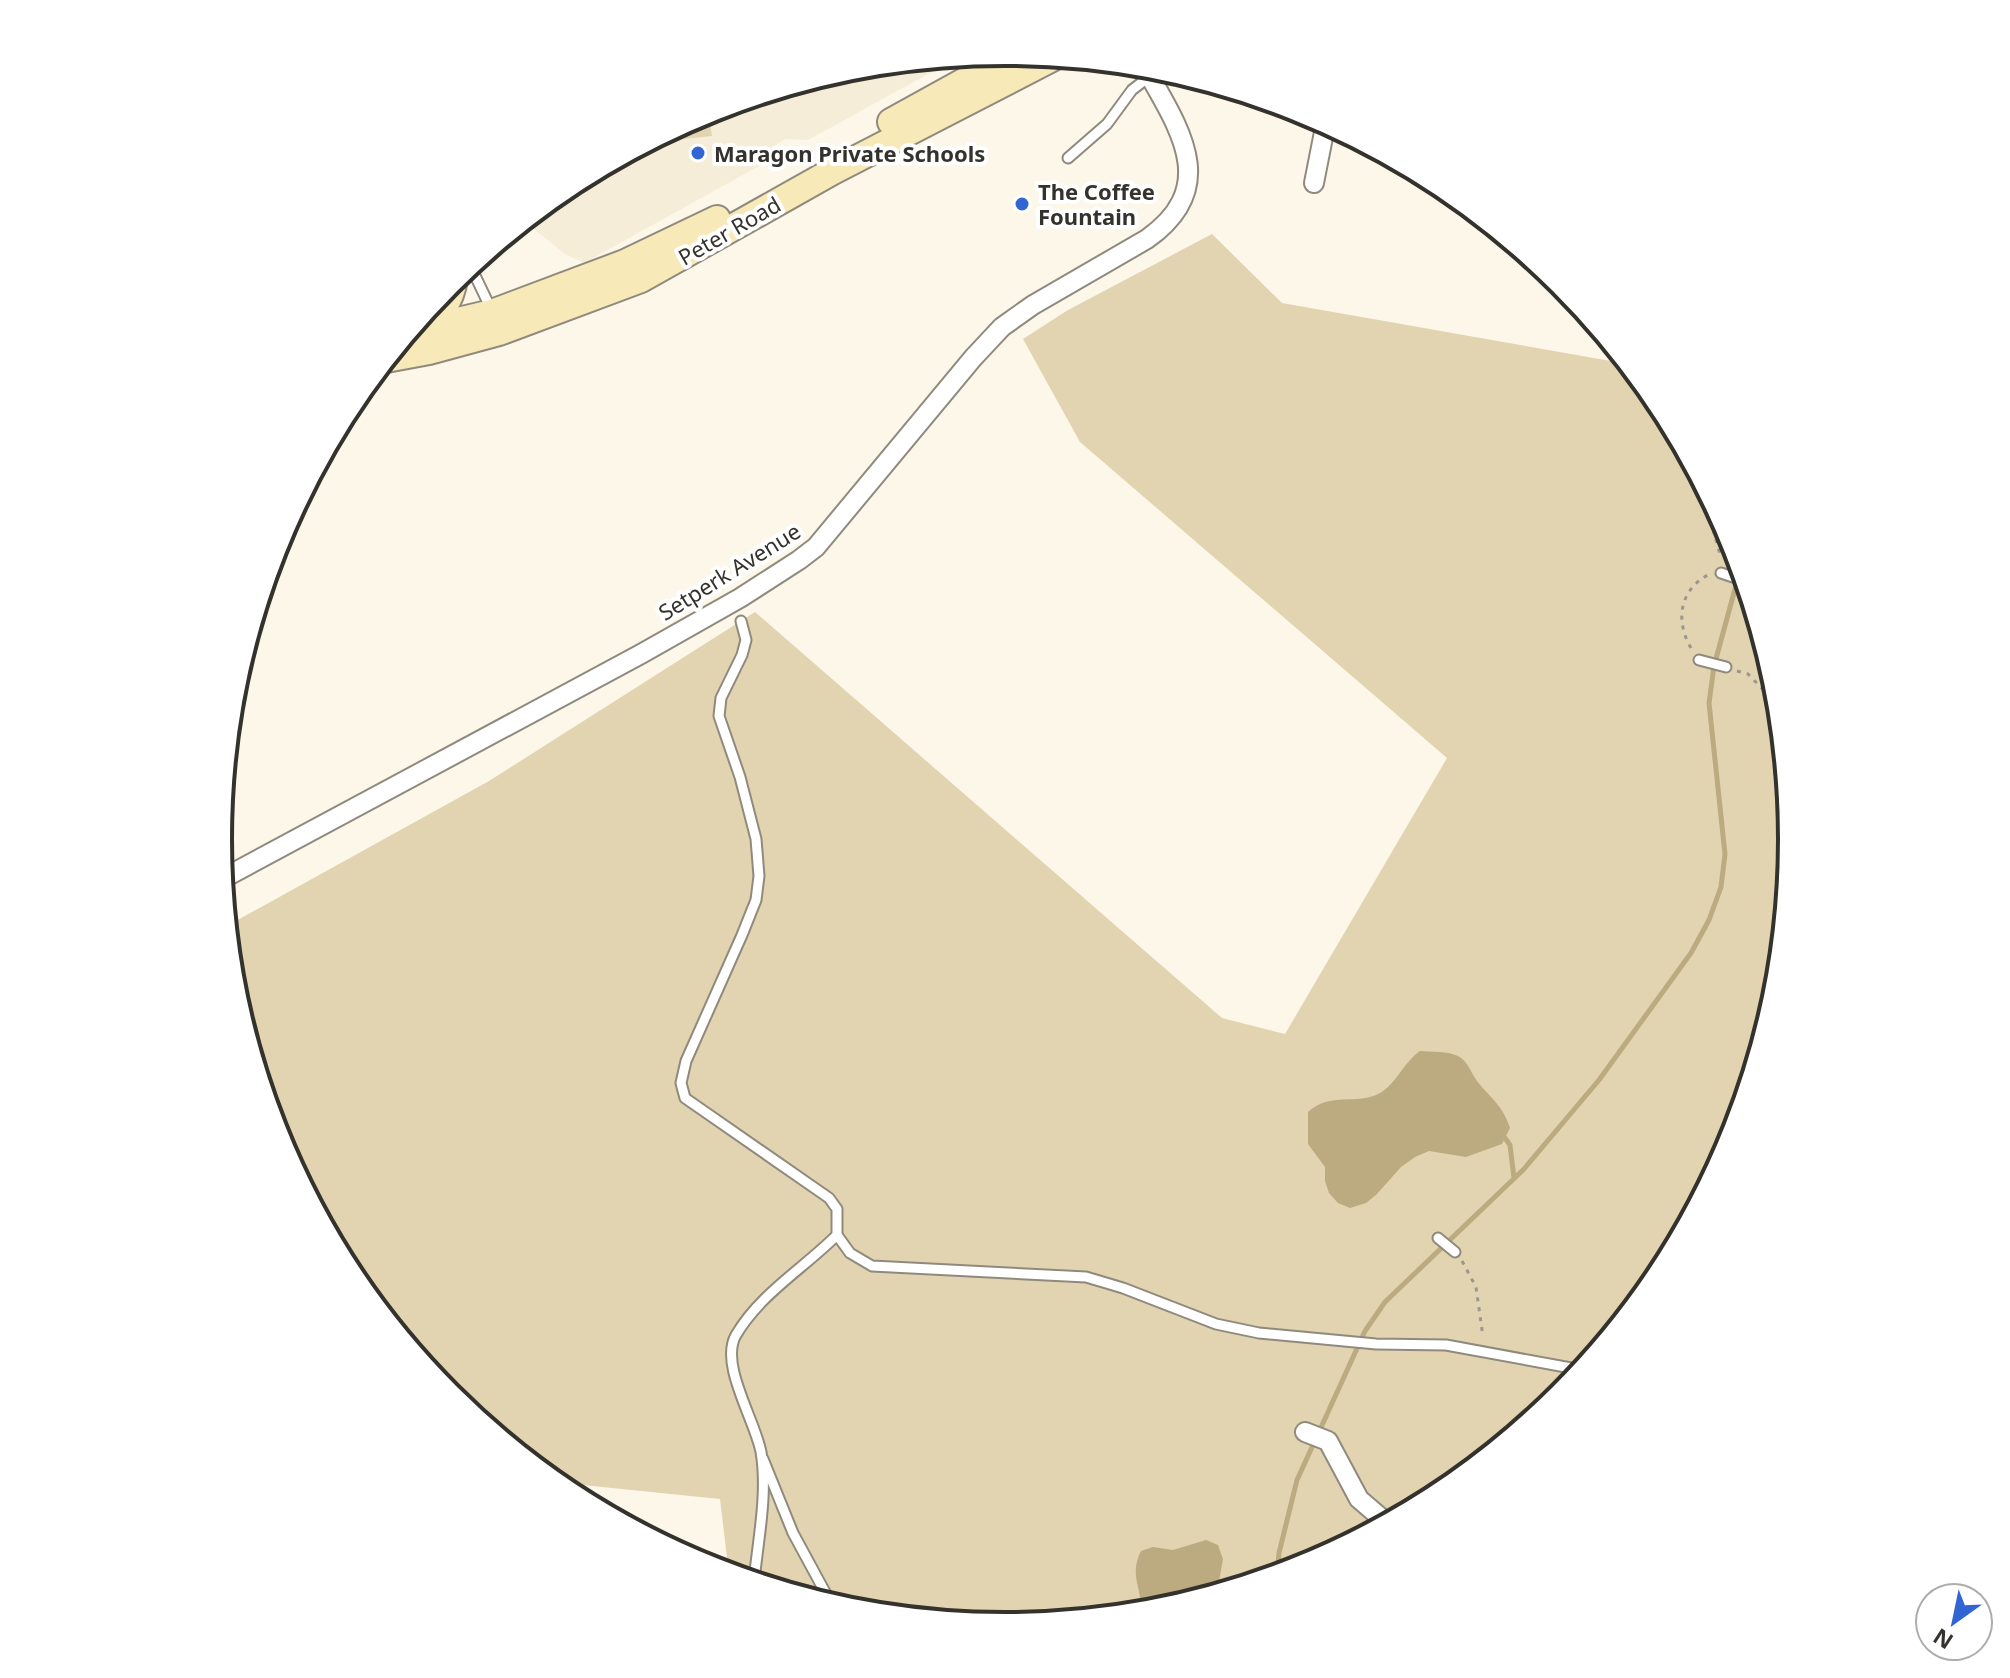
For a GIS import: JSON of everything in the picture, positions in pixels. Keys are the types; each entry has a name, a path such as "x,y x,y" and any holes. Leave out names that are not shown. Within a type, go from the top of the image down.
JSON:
{"main road":[{"name":"Peter Road","path":"402,356 429,351 703,226 992,67"},
{"name":"Peter Road","path":"423,330 496,322 641,279 833,171 1035,67"}],"street":[{"name":"Setperk Avenue","path":"233,873 641,654 799,560 834,527 1002,327 1033,305 1147,239 1165,226 1182,203 1189,174 1188,154 1182,135 1152,80"},
{"path":"1314,183 1323,135"},
{"path":"1305,1432 1328,1441 1359,1499 1378,1515"}],"lane":[{"path":"1068,158 1107,124 1141,79"},
{"path":"475,276 496,322"},
{"path":"1724,574 1732,577"},
{"path":"741,621 746,640 721,698 719,716 740,777 756,839 759,876 756,900 699,1029 681,1083 685,1098 829,1198 837,1209 837,1235 850,1253 872,1266 1086,1277 1216,1324 1259,1333 1372,1344 1446,1345 1569,1368"},
{"path":"1701,660 1726,667"},
{"path":"824,1590 793,1533 761,1452 735,1379 730,1351 735,1336 755,1309 837,1235"},
{"path":"1438,1238 1458,1256"},
{"path":"755,1570 762,1486 761,1452"}],"path":[{"path":"1701,660 1683,635 1681,618 1683,603 1701,578 1713,573 1724,574 1713,530"},
{"path":"1748,674 1763,690"},
{"path":"1458,1256 1469,1268 1476,1287 1487,1352"}],"shaded area":[{"name":"Maragon Private Schools","path":"936,70 808,140 785,139 774,146 768,161 584,263 565,254 532,228 576,196 663,146 709,125 805,92 854,81"},
{"path":"710,125 712,136 677,140"},
{"path":"1212,234 1282,303 1612,361 1648,410 1698,497 1719,543 1752,639 1763,688 1776,788 1778,839 1771,940 1752,1039 1737,1087 1719,1135 1674,1226 1618,1310 1586,1349 1552,1386 1476,1452 1434,1482 1347,1532 1301,1553 1205,1586 1156,1597 1056,1610 1005,1612 904,1605 805,1586 727,1560 720,1499 581,1485 534,1452 458,1386 392,1310 362,1268 312,1181 291,1135 258,1039 237,920 489,781 755,612 1222,1018 1285,1034 1447,758 1080,442 1023,339 1068,310"},
{"path":"1420,1051 1449,1053 1464,1061 1507,1120 1510,1128 1502,1144 1466,1157 1429,1151 1401,1167 1366,1203 1350,1208 1338,1203 1329,1193 1325,1167 1308,1144 1308,1112 1326,1102 1371,1097 1380,1093"},
{"path":"1206,1540 1218,1545 1223,1559 1219,1582 1140,1600 1136,1568 1141,1551 1153,1547 1173,1550"}],"waterway":[{"path":"1278,1562 1297,1480 1365,1331 1385,1302 1524,1169 1599,1080 1691,953 1709,920 1721,887 1725,854 1709,703 1714,666 1736,587"},
{"path":"1505,1138 1510,1145 1514,1178"}],"place":[{"name":"Maragon Private Schools","path":"698,153"},
{"name":"The Coffee Fountain","path":"1022,204"}]}
